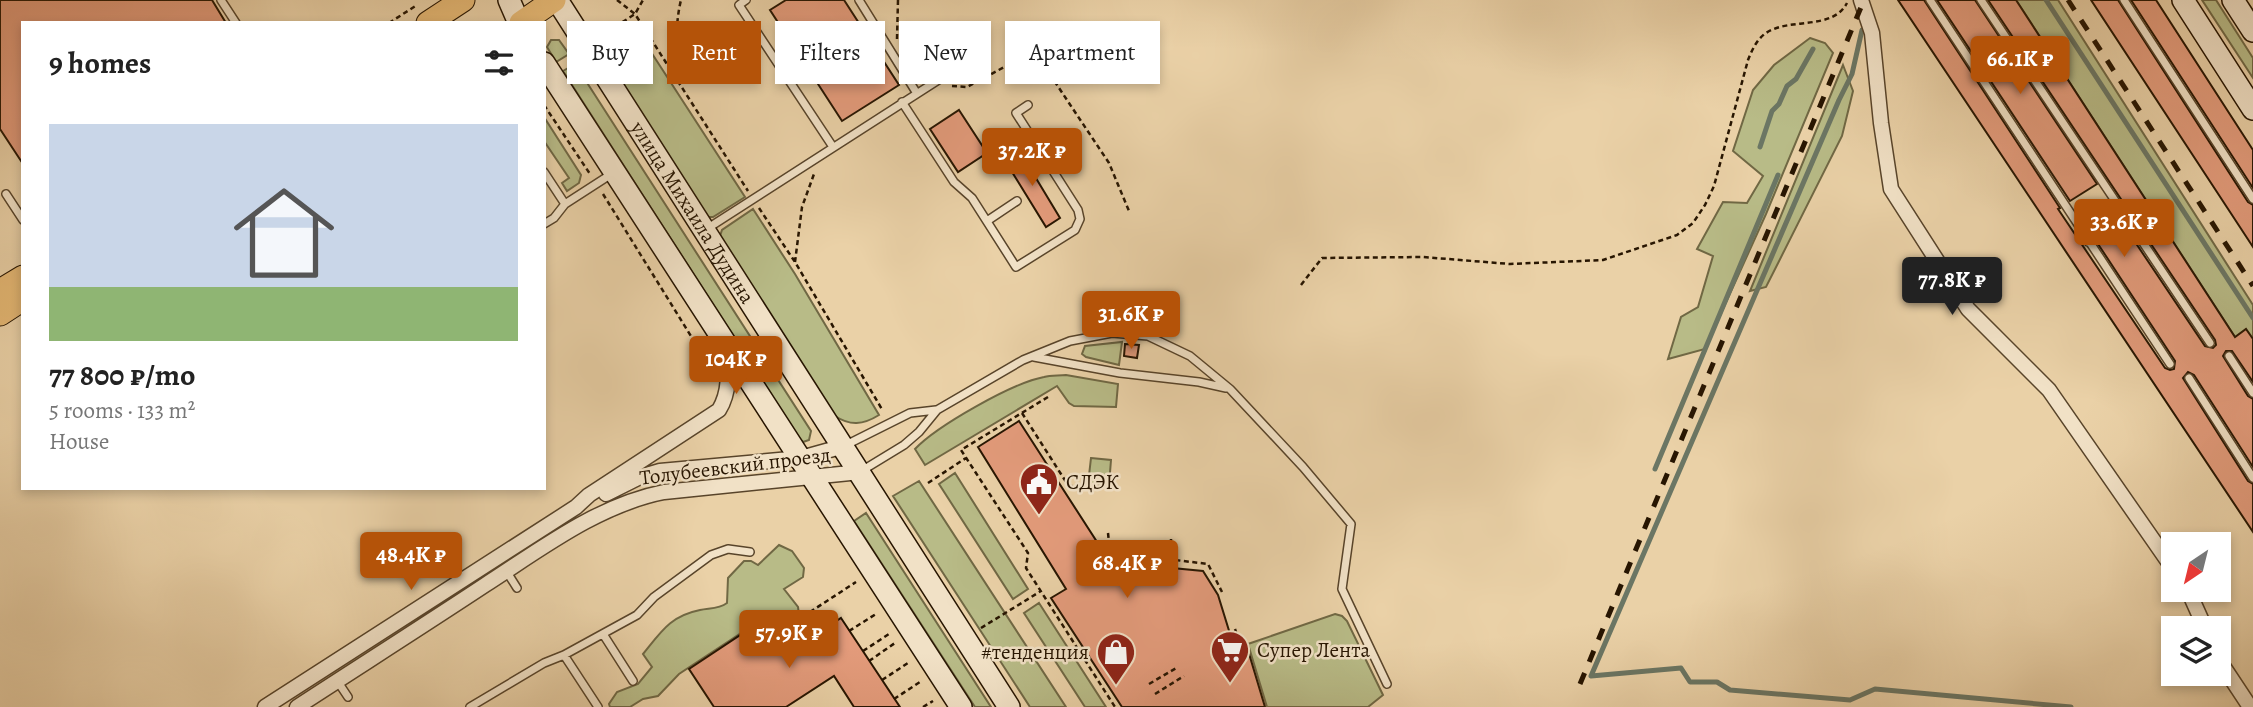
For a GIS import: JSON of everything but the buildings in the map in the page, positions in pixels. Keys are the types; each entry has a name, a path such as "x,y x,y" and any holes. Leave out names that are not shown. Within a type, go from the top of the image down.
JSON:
{"main road":[{"path":"431,21 463,0"},
{"path":"523,21 555,0"},
{"path":"0,291 21,278"},
{"path":"0,313 21,300"}],"street":[{"path":"509,0 519,21"},
{"name":"улица Михаила Дудина","path":"555,0 844,446 1009,707"},
{"path":"1861,0 1872,33 1891,189 1968,309 2049,390 2161,550"},
{"path":"2183,0 2253,108"},
{"path":"2233,0 2253,31"},
{"name":"улица Михаила Дудина","path":"546,66 961,707"},
{"name":"Толубеевский проезд","path":"265,707 576,507 589,495 719,410 726,400 727,389 725,342"},
{"name":"Толубеевский проезд","path":"576,507 640,477 660,471 801,458 844,446"},
{"name":"Толубеевский проезд","path":"297,707 507,571 607,510 639,497 676,491 860,472"},
{"path":"2231,678 2250,707"}],"lane":[{"path":"746,0 739,5 833,147"},
{"path":"859,0 916,92"},
{"path":"1930,0 2170,365"},
{"path":"1981,0 2210,343"},
{"path":"2124,0 2253,199"},
{"path":"223,1 235,21"},
{"path":"705,230 928,85"},
{"path":"902,102 954,182 972,198 1016,267 1079,225 1078,210 1016,113 1028,105"},
{"path":"1001,152 1029,133"},
{"path":"546,224 565,204 615,172"},
{"path":"546,175 565,204"},
{"path":"6,194 21,217"},
{"path":"987,220 1017,201"},
{"path":"2088,243 2127,218"},
{"path":"860,472 904,445 937,410 1023,359 1070,341 1101,335 1147,336 1190,356 1230,389 1303,467 1351,524 1342,589 1387,684"},
{"path":"2229,356 2253,393"},
{"path":"1033,357 1230,389"},
{"path":"2189,378 2253,478"},
{"path":"844,446 910,413 937,410"},
{"path":"470,707 544,663 637,615 654,597 711,555 728,549 750,552"},
{"path":"497,557 517,588"},
{"path":"603,634 633,681"},
{"path":"564,655 598,707"},
{"path":"328,666 348,697"}],"path":[{"path":"392,21 426,0"},
{"path":"624,21 635,14 643,0"},
{"path":"677,21 681,0"},
{"path":"895,59 898,0"},
{"path":"1301,285 1322,258 1423,257 1510,264 1603,260 1677,235 1693,223 1706,205 1714,186 1748,60 1755,45 1766,33 1784,25 1833,18 1845,7 1848,0"},
{"path":"928,85 967,87 1023,57 1049,73 1109,163 1129,211"},
{"path":"546,108 712,369"},
{"path":"796,262 802,207 821,155"},
{"path":"1048,397 961,450 1028,553 1026,568 1115,707"},
{"path":"1022,413 1068,485 1080,488"},
{"path":"928,482 966,458"},
{"path":"1108,533 1110,552 1208,564 1222,592"},
{"path":"1171,539 1171,558"},
{"path":"810,612 856,582"},
{"path":"977,630 1041,591"},
{"path":"849,631 876,614"},
{"path":"1235,629 1241,648"},
{"path":"863,651 889,634"},
{"path":"869,660 895,643"},
{"path":"882,680 908,663"},
{"path":"1149,684 1178,667"},
{"path":"1155,694 1184,676"},
{"path":"894,699 920,682"},
{"path":"900,696 903,701"},
{"path":"923,707 933,701"}],"green space":[{"path":"2016,0 2058,0 2253,305 2253,339 2235,337"},
{"path":"2202,0 2216,0 2253,58 2253,78"},
{"path":"1810,38 1825,43 1833,53 1766,214 1705,349 1668,359 1681,317 1698,307 1713,256 1697,249 1723,202 1747,203 1763,176 1733,151 1753,90 1774,65"},
{"path":"551,40 559,40 567,55 556,62 547,47"},
{"path":"653,55 667,77 667,84 672,84 745,197 713,217 707,217 622,84 653,84"},
{"path":"1843,65 1853,91 1842,136 1766,287 1750,291"},
{"path":"571,84 588,84 811,431 809,440 803,442"},
{"path":"546,120 581,175 579,183 567,191 562,183 569,178 546,144"},
{"path":"753,209 879,415 857,423 835,416 720,236 722,230"},
{"path":"1122,342 1119,365 1082,354 1085,346"},
{"path":"1066,375 1118,384 1116,407 1074,406 1057,386 925,465 915,449 940,429 995,396 1030,381 1047,376"},
{"path":"1091,458 1111,460 1109,485 1088,484"},
{"path":"955,473 1028,589 1013,599 939,484"},
{"path":"919,481 1066,707 1030,707 893,496"},
{"path":"866,513 991,707 975,707 854,521"},
{"path":"779,545 792,551 804,568 803,577 784,589 798,607 800,623 778,638 764,618 679,674 658,696 643,699 630,707 610,707 609,704 617,692 638,684 652,667 643,654 667,626 681,616 727,603 728,578 744,561 758,565"},
{"path":"1039,603 1106,707 1085,707 1024,613"},
{"path":"1335,614 1347,621 1383,695 1368,707 1267,707 1248,644"}],"waterway":[{"path":"2046,0 2253,318"},
{"path":"1862,30 1852,74 1591,676 1681,668 1690,682 1717,682 1730,690 1850,700 1875,689 2071,707"},
{"path":"1760,147 1772,111 1779,104 1787,86 1796,79 1813,49"},
{"path":"1655,469 1778,175"}],"railway":[{"path":"1580,684 1864,0"},
{"path":"2068,0 2253,286"}],"place":[{"name":"СДЭК","path":"1039,516"},
{"name":"Супер Лента","path":"1230,684"},
{"name":"#тенденция","path":"1116,686"}]}
